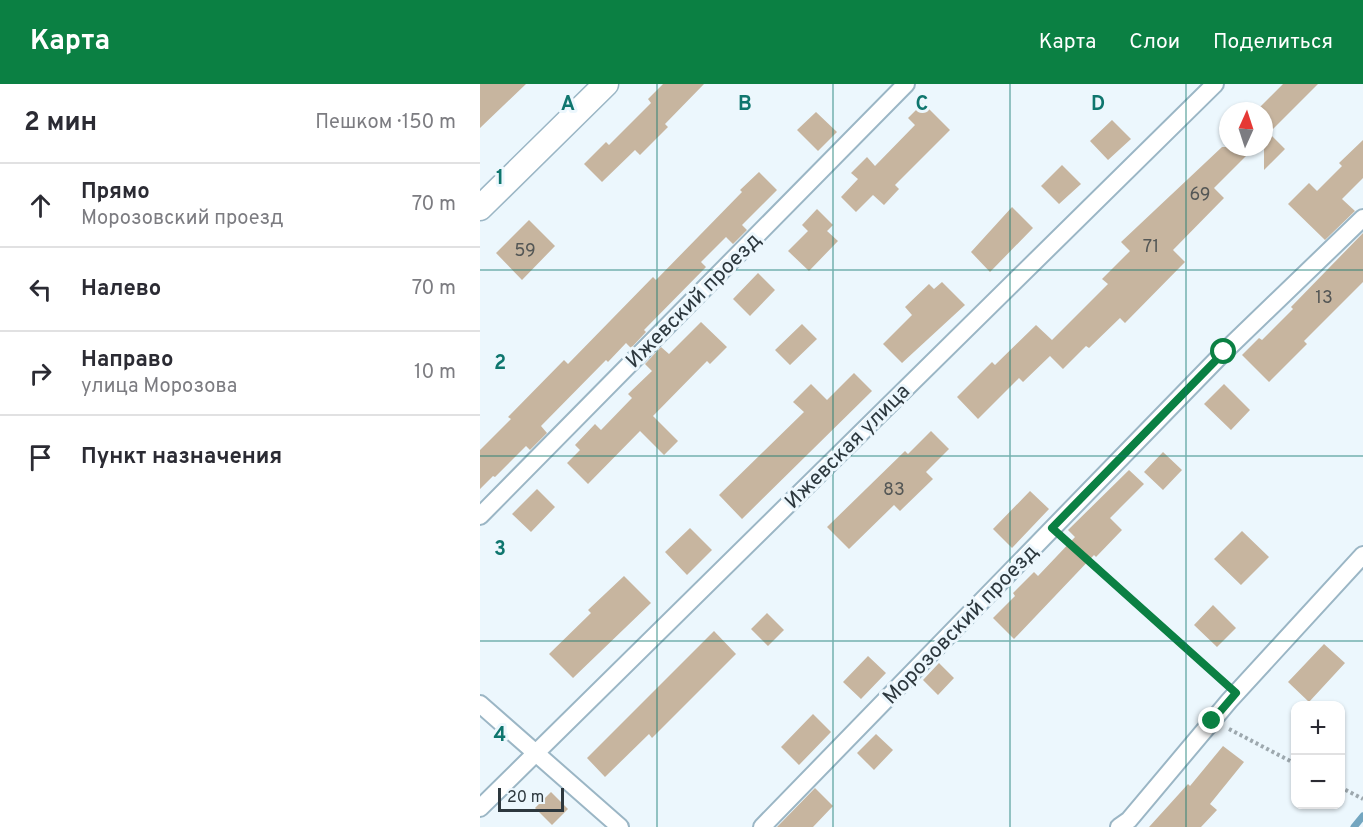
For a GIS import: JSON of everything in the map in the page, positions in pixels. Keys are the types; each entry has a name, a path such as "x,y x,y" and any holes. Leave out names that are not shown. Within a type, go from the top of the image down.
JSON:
{"main road":[{"path":"480,208 606,84"}],"street":[{"name":"Ижевский проезд","path":"480,516 906,84"},
{"name":"Ижевская улица","path":"480,808 1215,84"},
{"name":"Морозовский проезд","path":"762,827 1224,352 1363,218"},
{"path":"1119,827 1129,820 1236,693 1363,555"},
{"path":"480,704 620,827"}],"path":[{"path":"1052,528 1236,693"},
{"path":"1212,721 1291,761"},
{"path":"1345,789 1363,799"}],"building":[{"path":"480,84 526,84 480,128"},
{"path":"663,84 704,84 665,124 668,127 640,155 635,150 602,182 584,164 606,142 609,145 651,103 648,99"},
{"path":"1283,84 1318,84 1273,129 1273,102 1265,102"},
{"path":"923,103 950,130 895,185 899,189 884,205 873,195 856,212 841,197 858,179 851,173 867,157 875,166 915,125 908,118"},
{"path":"816,112 837,132 818,151 797,130"},
{"path":"1112,120 1131,139 1108,160 1090,141"},
{"path":"1273,137 1285,149 1264,170 1264,156 1273,156"},
{"path":"1363,140 1363,178 1342,199 1355,211 1325,240 1288,204 1309,183 1317,191 1342,166 1339,163"},
{"path":"1219,150 1219,156 1246,156 1214,188 1224,198 1173,250 1185,262 1125,323 1120,318 1089,348 1086,346 1063,369 1050,356 1023,382 1019,378 978,419 957,397 992,362 995,365 1036,325 1052,340 1108,284 1102,279 1130,251 1121,242"},
{"path":"1062,165 1081,184 1059,204 1041,186"},
{"path":"759,172 777,190 742,225 747,230 733,244 726,237 701,262 706,267 644,330 646,332 631,348 626,343 608,362 606,360 541,426 547,433 530,450 526,446 480,489 480,450 511,419 508,417 564,360 568,364 653,277 656,280"},
{"path":"1012,207 1033,228 990,272 971,252"},
{"path":"817,209 833,225 827,231 838,241 809,271 788,251 808,231 802,225"},
{"path":"529,220 555,246 522,280 496,253"},
{"path":"1363,233 1363,282 1304,341 1307,344 1269,382 1242,355 1259,338 1262,340 1293,309 1291,307"},
{"path":"758,273 775,290 750,316 733,299"},
{"path":"942,282 965,305 902,363 883,344 912,315 905,307 929,284 934,289"},
{"path":"701,322 727,347 710,364 707,361 653,416 678,441 664,455 640,431 588,484 567,463 580,450 575,445 595,424 601,430 632,398 628,394 652,371 645,364 661,347 669,354"},
{"path":"802,324 817,339 790,365 775,350"},
{"path":"854,373 872,391 742,519 719,495 804,412 793,402 811,384 827,400"},
{"path":"1224,384 1250,410 1231,430 1204,404"},
{"path":"931,431 949,449 926,472 933,479 900,511 894,505 849,549 827,527 905,451 908,454"},
{"path":"1163,452 1182,470 1163,490 1144,472"},
{"path":"1129,470 1144,484 1110,518 1122,530 1096,557 1094,555 1014,639 993,618 1034,572 1038,576 1075,537 1068,530"},
{"path":"537,489 555,507 531,532 512,514"},
{"path":"1030,491 1049,509 1012,548 993,529"},
{"path":"690,528 712,550 687,575 665,552"},
{"path":"1242,531 1269,557 1241,585 1214,559"},
{"path":"624,576 651,603 573,678 549,654 591,613 588,610"},
{"path":"1213,605 1236,628 1217,647 1194,625"},
{"path":"767,613 784,630 768,646 751,629"},
{"path":"714,631 736,654 652,738 649,734 605,777 587,758"},
{"path":"1324,644 1345,663 1310,701 1288,682"},
{"path":"868,656 886,673 861,699 843,682"},
{"path":"939,663 954,678 938,695 923,680"},
{"path":"813,714 831,732 799,765 781,747"},
{"path":"876,734 893,750 874,770 857,753"},
{"path":"1223,746 1244,762 1210,804 1217,810 1201,827 1149,827 1188,784 1190,786"},
{"path":"815,788 833,806 813,827 777,827"},
{"path":"551,792 568,809 552,825 535,808"}],"waterway":[{"path":"1354,827 1363,816"}],"route":[{"path":"1212,721 1236,693 1052,528 1224,352"}]}
